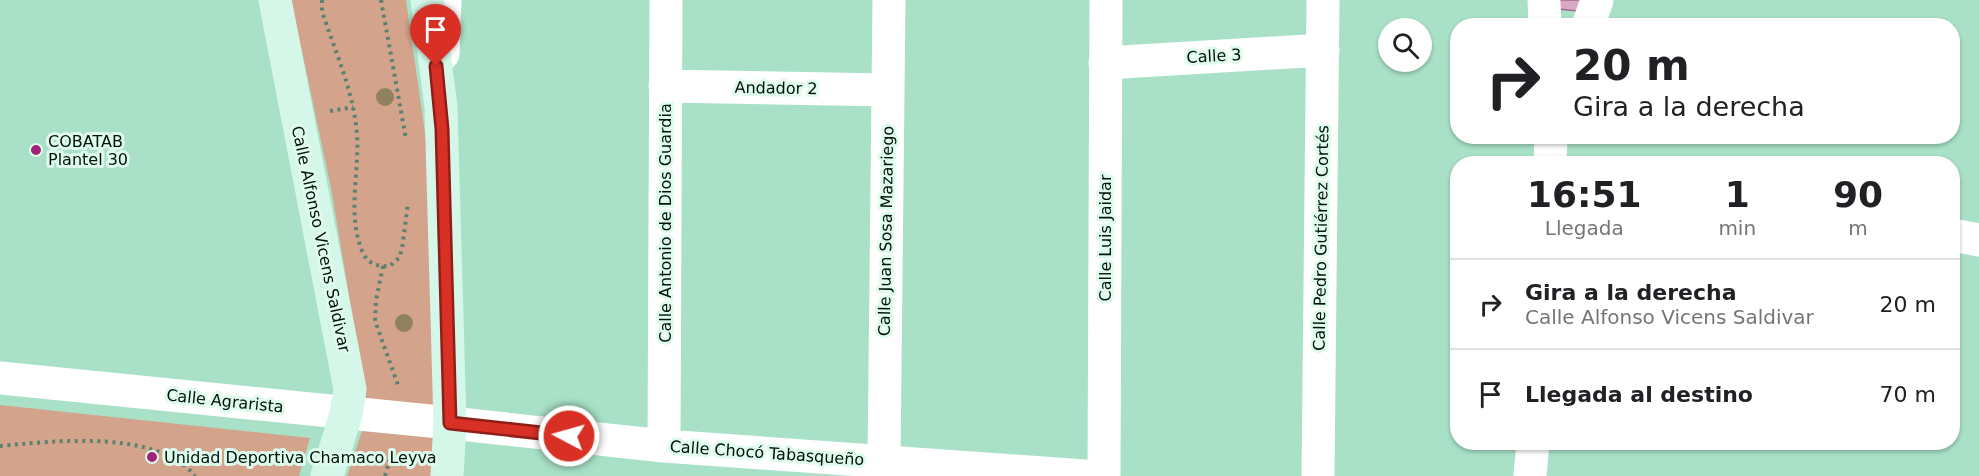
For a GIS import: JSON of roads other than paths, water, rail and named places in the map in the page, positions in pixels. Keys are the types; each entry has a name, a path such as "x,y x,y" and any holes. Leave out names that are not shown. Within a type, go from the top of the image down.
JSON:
{"main road":[{"name":"Calle Alfonso Vicens Saldivar","path":"275,0 306,171 350,390 346,414 327,476"},
{"path":"427,0 441,107 450,423 447,476"}],"street":[{"path":"441,107 445,0"},
{"name":"Calle Antonio de Dios Guardia","path":"664,446 666,0"},
{"name":"Calle Juan Sosa Mazariego","path":"884,462 889,0"},
{"name":"Calle Luis Jaidar","path":"1104,476 1106,0"},
{"name":"Calle Pedro Gutiérrez Cortés","path":"1318,476 1323,0"},
{"path":"1544,0 1545,18"},
{"path":"1590,18 1597,0"},
{"name":"Calle 3","path":"1105,63 1323,50"},
{"name":"Andador 2","path":"665,86 888,90"},
{"path":"1960,236 1979,240"},
{"name":"Calle Agrarista","path":"0,378 450,423"},
{"name":"Calle Chocó Tabasqueño","path":"450,423 664,446 1085,476"},
{"path":"1530,476 1532,450"}],"place":[{"name":"COBATAB Plantel 30","path":"36,150"},
{"name":"Unidad Deportiva Chamaco Leyva","path":"152,457"}]}
